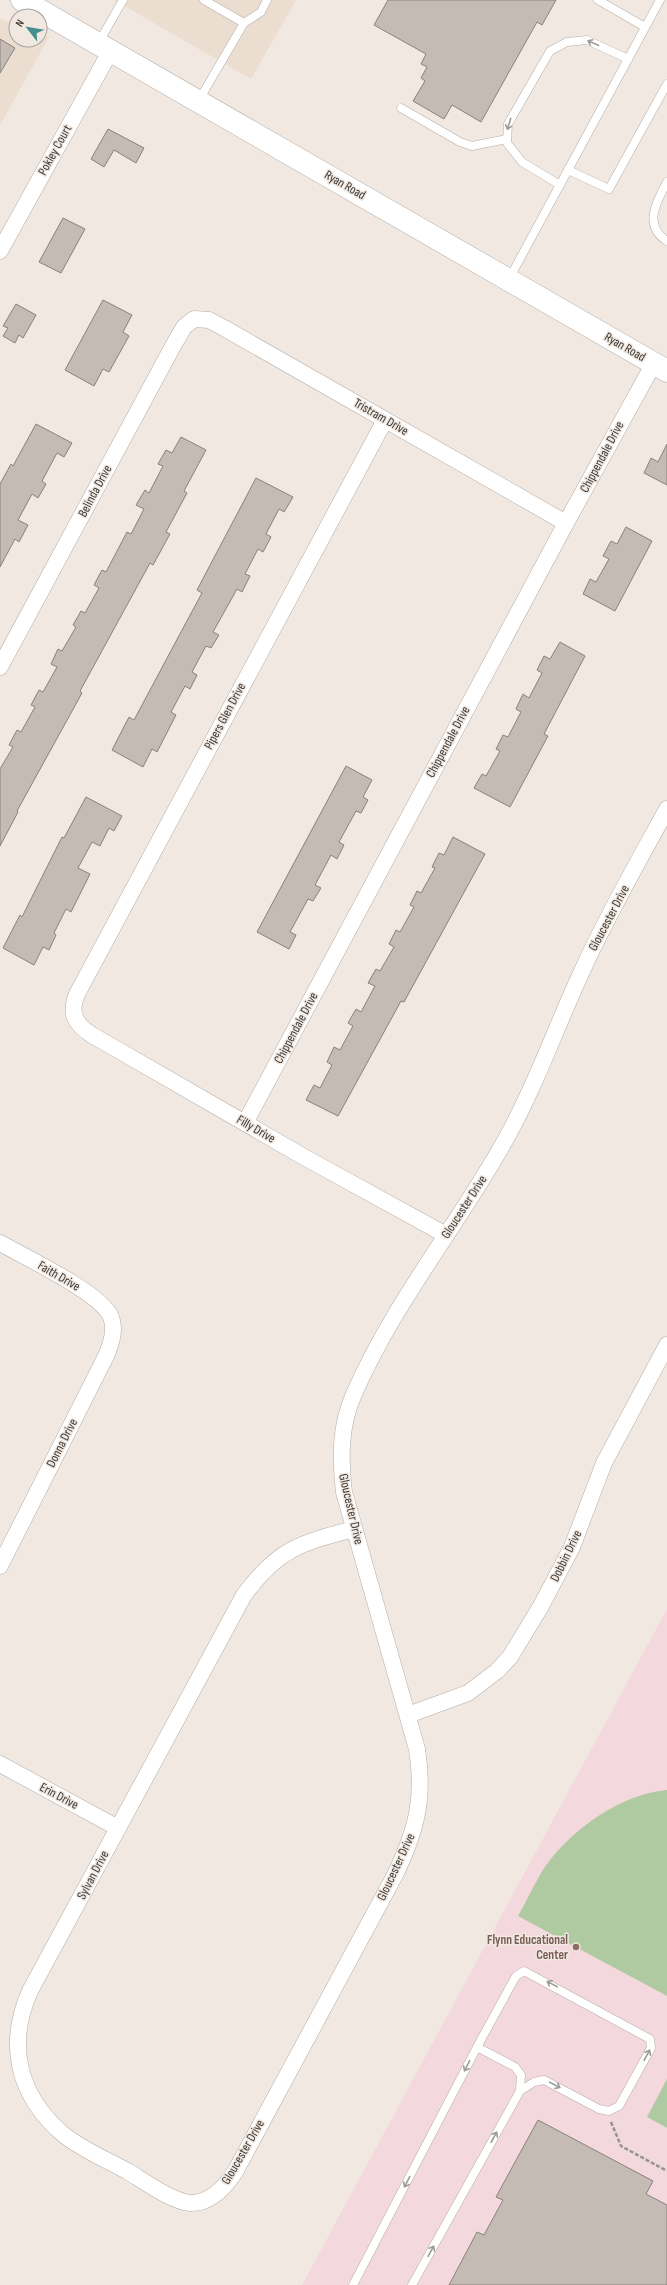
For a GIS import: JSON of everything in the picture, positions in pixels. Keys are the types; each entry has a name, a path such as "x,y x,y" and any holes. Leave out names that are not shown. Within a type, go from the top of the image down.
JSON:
{"main road":[{"name":"Ryan Road","path":"22,0 199,100 660,367"}],"street":[{"name":"Pokley Court","path":"0,251 105,47"},
{"name":"Tristram Drive","path":"194,319 201,318 216,323 566,523"},
{"name":"Belinda Drive","path":"0,668 173,346 184,327 194,319"},
{"name":"Chippendale Drive","path":"245,1123 566,523 660,367"},
{"name":"Pipers Glen Drive","path":"72,1016 73,1002 77,994 385,420"},
{"name":"Gloucester Drive","path":"205,2200 226,2186 235,2172 405,1854 418,1815 421,1783 418,1749 344,1492 341,1455 346,1415 360,1381 401,1305 509,1134 596,941 665,818"},
{"name":"Filly Drive","path":"72,1016 81,1028 92,1035 245,1123 446,1235"},
{"name":"Faith Drive","path":"0,1243 94,1298 100,1302 111,1317"},
{"name":"Donna Drive","path":"0,1566 106,1356 112,1342 113,1329 111,1317"},
{"name":"Dobbin Drive","path":"408,1715 468,1692 497,1671 510,1657 541,1606 569,1553 604,1463 667,1345"},
{"name":"Sylvan Drive","path":"205,2200 190,2203 170,2196 65,2135 50,2121 30,2095 19,2064 18,2030 23,2006 244,1595 257,1576 272,1562 301,1543 354,1529"},
{"name":"Erin Drive","path":"0,1764 118,1828"}],"lane":[{"path":"105,47 123,0"},
{"path":"204,0 244,23"},
{"path":"199,100 244,23 261,12 267,0"},
{"path":"598,0 646,27"},
{"path":"509,280 660,0"},
{"path":"560,185 522,162 507,143 508,124 550,51 567,42 587,40 628,59"},
{"path":"568,170 609,189 667,84"},
{"path":"400,108 460,142 472,146 507,139"},
{"path":"667,182 655,203 654,214 654,226 660,237 667,241"},
{"path":"353,2285 477,2046 516,1976 524,1971 532,1974 650,2039 651,2048 619,2106 609,2111 599,2109 544,2080 534,2082 520,2091"},
{"path":"412,2285 520,2091 521,2075 515,2067 477,2046"}],"path":[{"path":"606,2111 621,2146 667,2171"}],"shaded area":[{"path":"114,0 296,0 251,79"},
{"path":"0,19 8,22 8,48 43,48 0,125"},
{"name":"Flynn Educational Center","path":"667,1609 667,2285 302,2285"}],"green space":[{"path":"667,1790 667,1996 518,1916 541,1873 564,1844 579,1830 613,1807 649,1793"},
{"path":"667,2079 667,2128 647,2117"}],"building":[{"path":"388,0 556,0 542,25 537,22 481,122 452,105 444,119 413,101 425,81 421,78 427,67 421,64 426,54 374,25"},
{"path":"0,39 8,44 8,48 15,48 0,73"},
{"path":"108,129 144,148 136,163 114,150 104,167 91,159"},
{"path":"63,218 85,229 61,273 39,262"},
{"path":"103,300 132,315 123,332 129,336 109,372 103,369 94,386 65,370"},
{"path":"16,304 36,315 23,338 19,335 15,343 3,336 8,328 3,326"},
{"path":"36,424 72,443 64,457 57,453 42,481 46,484 38,498 32,494 18,520 28,525 19,542 15,539 0,567 0,484 11,464 13,466"},
{"path":"181,437 206,450 184,491 187,493 166,532 170,534 153,565 150,563 80,691 82,693 17,811 18,812 0,846 0,769 13,747 9,745 17,730 21,732 35,707 31,705 39,690 43,692 57,667 51,664 58,649 62,651 76,627 73,625 81,611 85,613 99,588 94,585 102,570 106,572 127,532 131,534 144,509 136,505 145,490 149,493 163,466 158,464 166,450 172,453"},
{"path":"667,444 667,485 644,473 651,458 658,462"},
{"path":"256,478 293,497 284,512 279,509 266,534 271,537 263,552 258,549 245,574 250,576 242,592 237,589 213,632 219,635 211,648 206,646 192,672 197,675 190,689 185,686 171,712 176,715 157,752 152,749 143,767 112,750 129,717 134,720 202,593 197,590"},
{"path":"626,527 652,541 615,611 583,594 590,579 596,582 609,559 603,556 611,541 617,544"},
{"path":"560,642 585,656 544,734 548,736 510,807 474,788 482,774 486,776 500,751 496,749 503,735 508,737 521,712 516,709 523,694 529,698 542,673 537,670 544,656 550,659"},
{"path":"346,766 372,780 363,797 368,800 361,813 356,811 339,842 344,845 337,859 331,855 315,885 321,888 313,901 308,899 290,932 296,935 289,949 257,932"},
{"path":"86,797 122,816 114,831 109,828 100,846 92,842 78,868 90,874 71,912 66,909 54,933 56,935 49,950 43,947 34,965 3,948 20,915 22,917 62,837 64,838"},
{"path":"453,837 485,854 404,1002 401,1001 338,1116 306,1100 314,1085 320,1088 332,1065 327,1062 334,1047 340,1050 353,1026 348,1023 356,1009 361,1012 375,986 368,983 376,969 380,971 394,947 389,944 396,930 400,932 414,907 410,905 417,891 421,893 435,868 432,867 439,853 444,855"},
{"path":"538,2120 653,2181 646,2194 667,2205 667,2285 449,2285 477,2232 484,2235 503,2200 496,2197"}],"place":[{"name":"Flynn Educational Center","path":"576,1947"}]}
